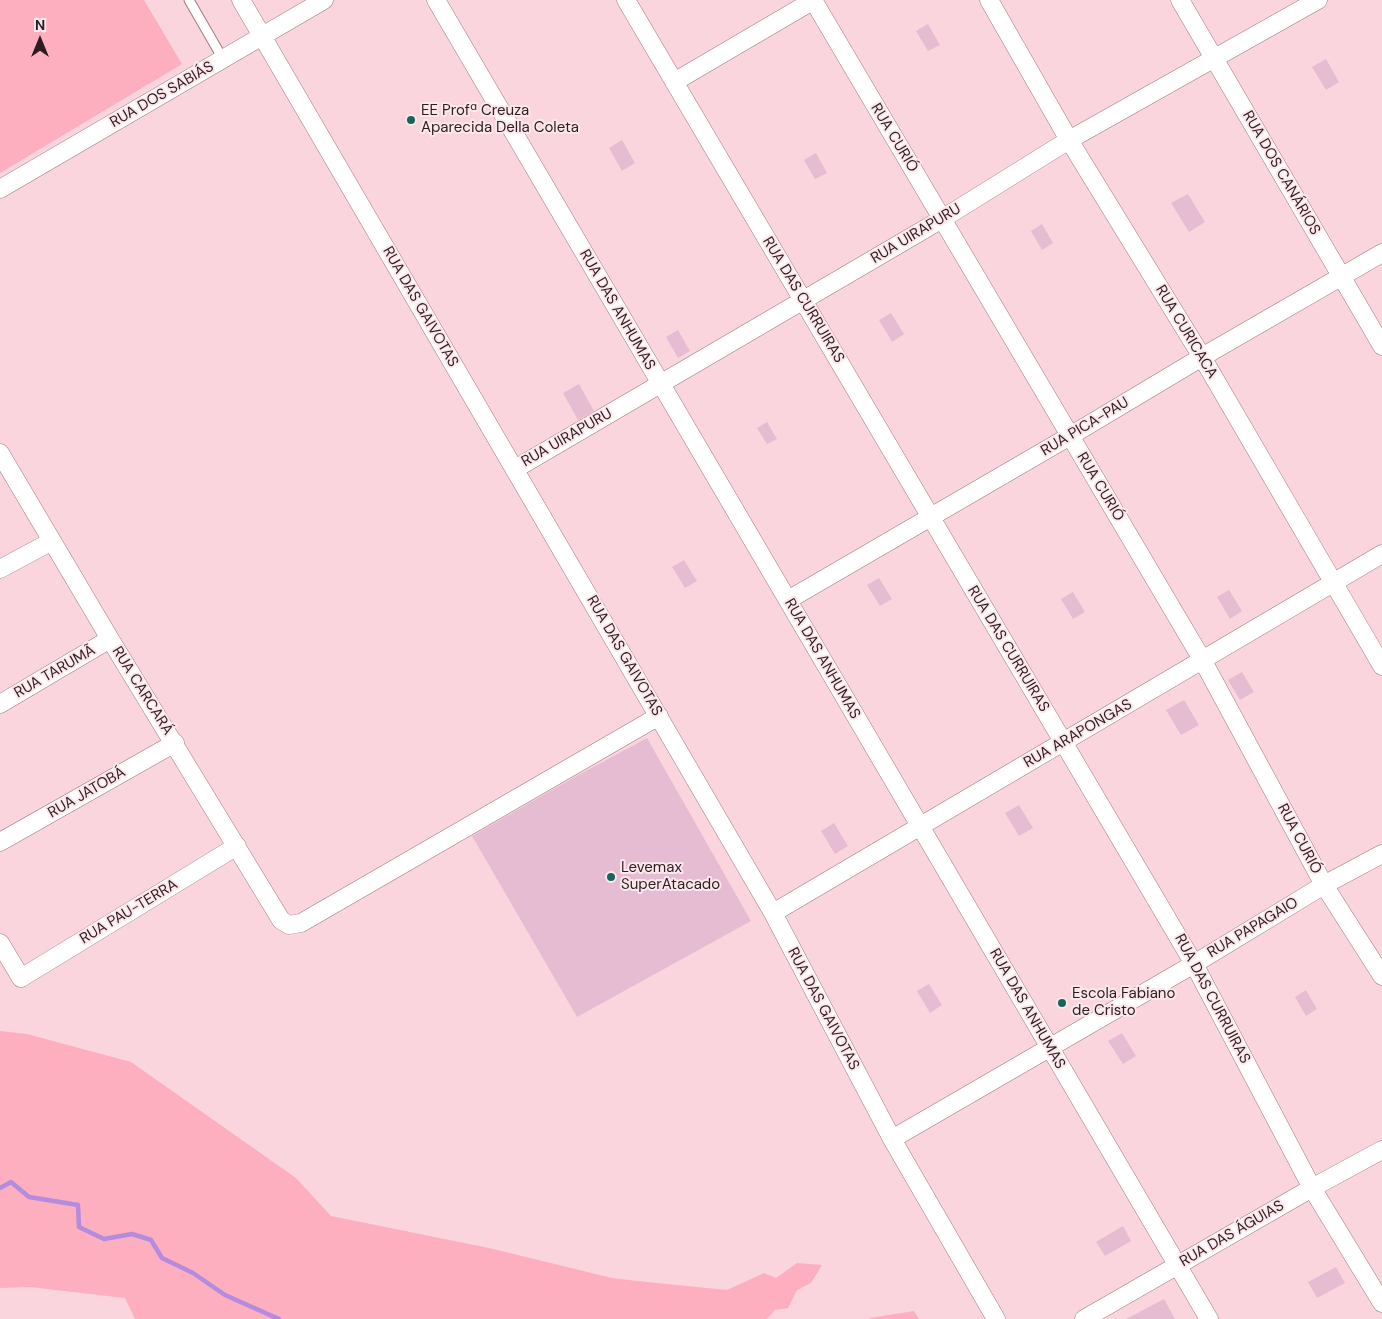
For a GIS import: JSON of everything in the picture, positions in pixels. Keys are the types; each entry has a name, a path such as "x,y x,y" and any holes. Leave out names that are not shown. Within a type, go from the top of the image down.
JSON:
{"street":[{"name":"RUA DAS GAIVOTAS","path":"241,0 774,913 892,1139 996,1319"},
{"name":"RUA DOS SABIÁS","path":"0,189 324,0"},
{"name":"RUA DAS ANHUMAS","path":"436,0 1209,1319"},
{"name":"RUA DAS CURRUIRAS","path":"626,0 1194,964 1312,1188 1382,1303"},
{"path":"674,82 814,0"},
{"name":"RUA CURIÓ","path":"814,0 1203,661 1324,885 1382,976"},
{"name":"RUA CURICACA","path":"989,0 1069,140 1202,357 1382,666"},
{"name":"RUA DOS CANÁRIOS","path":"1180,0 1382,346"},
{"name":"RUA UIRAPURU","path":"514,469 942,219 1069,140 1318,0"},
{"name":"RUA PICA-PAU","path":"788,600 1382,253"},
{"name":"RUA CARCARÁ","path":"0,453 110,640 281,920 289,925 302,923 659,716"},
{"path":"0,569 52,541"},
{"name":"RUA ARAPONGAS","path":"774,913 1382,554"},
{"name":"RUA TARUMÃ","path":"0,704 110,640"},
{"name":"RUA JATOBÁ","path":"0,842 174,743"},
{"name":"RUA PAU-TERRA","path":"0,943 21,978 237,846"},
{"name":"RUA PAPAGAIO","path":"892,1139 1194,964 1324,885 1382,854"},
{"name":"RUA DAS ÁGUIAS","path":"1084,1319 1382,1150"}],"lane":[{"path":"189,0 223,59"}],"shaded area":[{"path":"0,0 144,0 182,64 0,173"},
{"path":"0,1031 27,1034 131,1062 296,1178 331,1216 489,1248 612,1278 727,1290 764,1273 776,1278 797,1263 822,1265 811,1283 797,1290 788,1308 775,1310 767,1319 135,1319 125,1298 30,1287 0,1288"},
{"path":"914,1311 919,1319 869,1319 870,1318"}],"building":[{"path":"928,24 940,45 928,51 916,31"},
{"path":"1326,59 1339,82 1326,90 1312,67"},
{"path":"622,140 635,163 622,171 609,148"},
{"path":"816,153 827,173 815,179 804,160"},
{"path":"1188,194 1205,222 1189,232 1171,203"},
{"path":"1042,224 1053,243 1042,250 1031,231"},
{"path":"891,313 904,334 892,342 879,320"},
{"path":"678,330 690,351 678,358 666,337"},
{"path":"579,384 594,411 578,420 563,393"},
{"path":"767,422 777,439 767,444 757,428"},
{"path":"684,560 697,581 685,588 672,567"},
{"path":"879,578 892,599 880,606 867,585"},
{"path":"1229,590 1242,611 1230,619 1217,597"},
{"path":"1073,592 1085,612 1073,619 1061,599"},
{"path":"1242,672 1254,692 1240,700 1228,680"},
{"path":"1184,700 1199,725 1181,735 1166,710"},
{"name":"Levemax SuperAtacado","path":"647,738 751,921 577,1017 472,836"},
{"path":"1019,805 1033,828 1019,836 1005,813"},
{"path":"834,823 848,846 835,854 821,831"},
{"path":"929,984 942,1005 930,1013 917,991"},
{"path":"1306,990 1317,1009 1306,1016 1295,997"},
{"path":"1122,1033 1136,1056 1123,1064 1108,1041"},
{"path":"1123,1226 1131,1241 1105,1256 1096,1242"},
{"path":"1336,1267 1345,1283 1317,1298 1308,1282"},
{"path":"1164,1299 1175,1319 1126,1319"}],"waterway":[{"path":"0,1188 11,1182 29,1197 78,1205 79,1227 104,1239 132,1234 151,1240 162,1258 193,1273 225,1295 279,1319"}],"place":[{"name":"EE Profª Creuza Aparecida Della Coleta","path":"411,120"},
{"name":"Levemax SuperAtacado","path":"611,877"},
{"name":"Escola Fabiano de Cristo","path":"1062,1003"}]}
